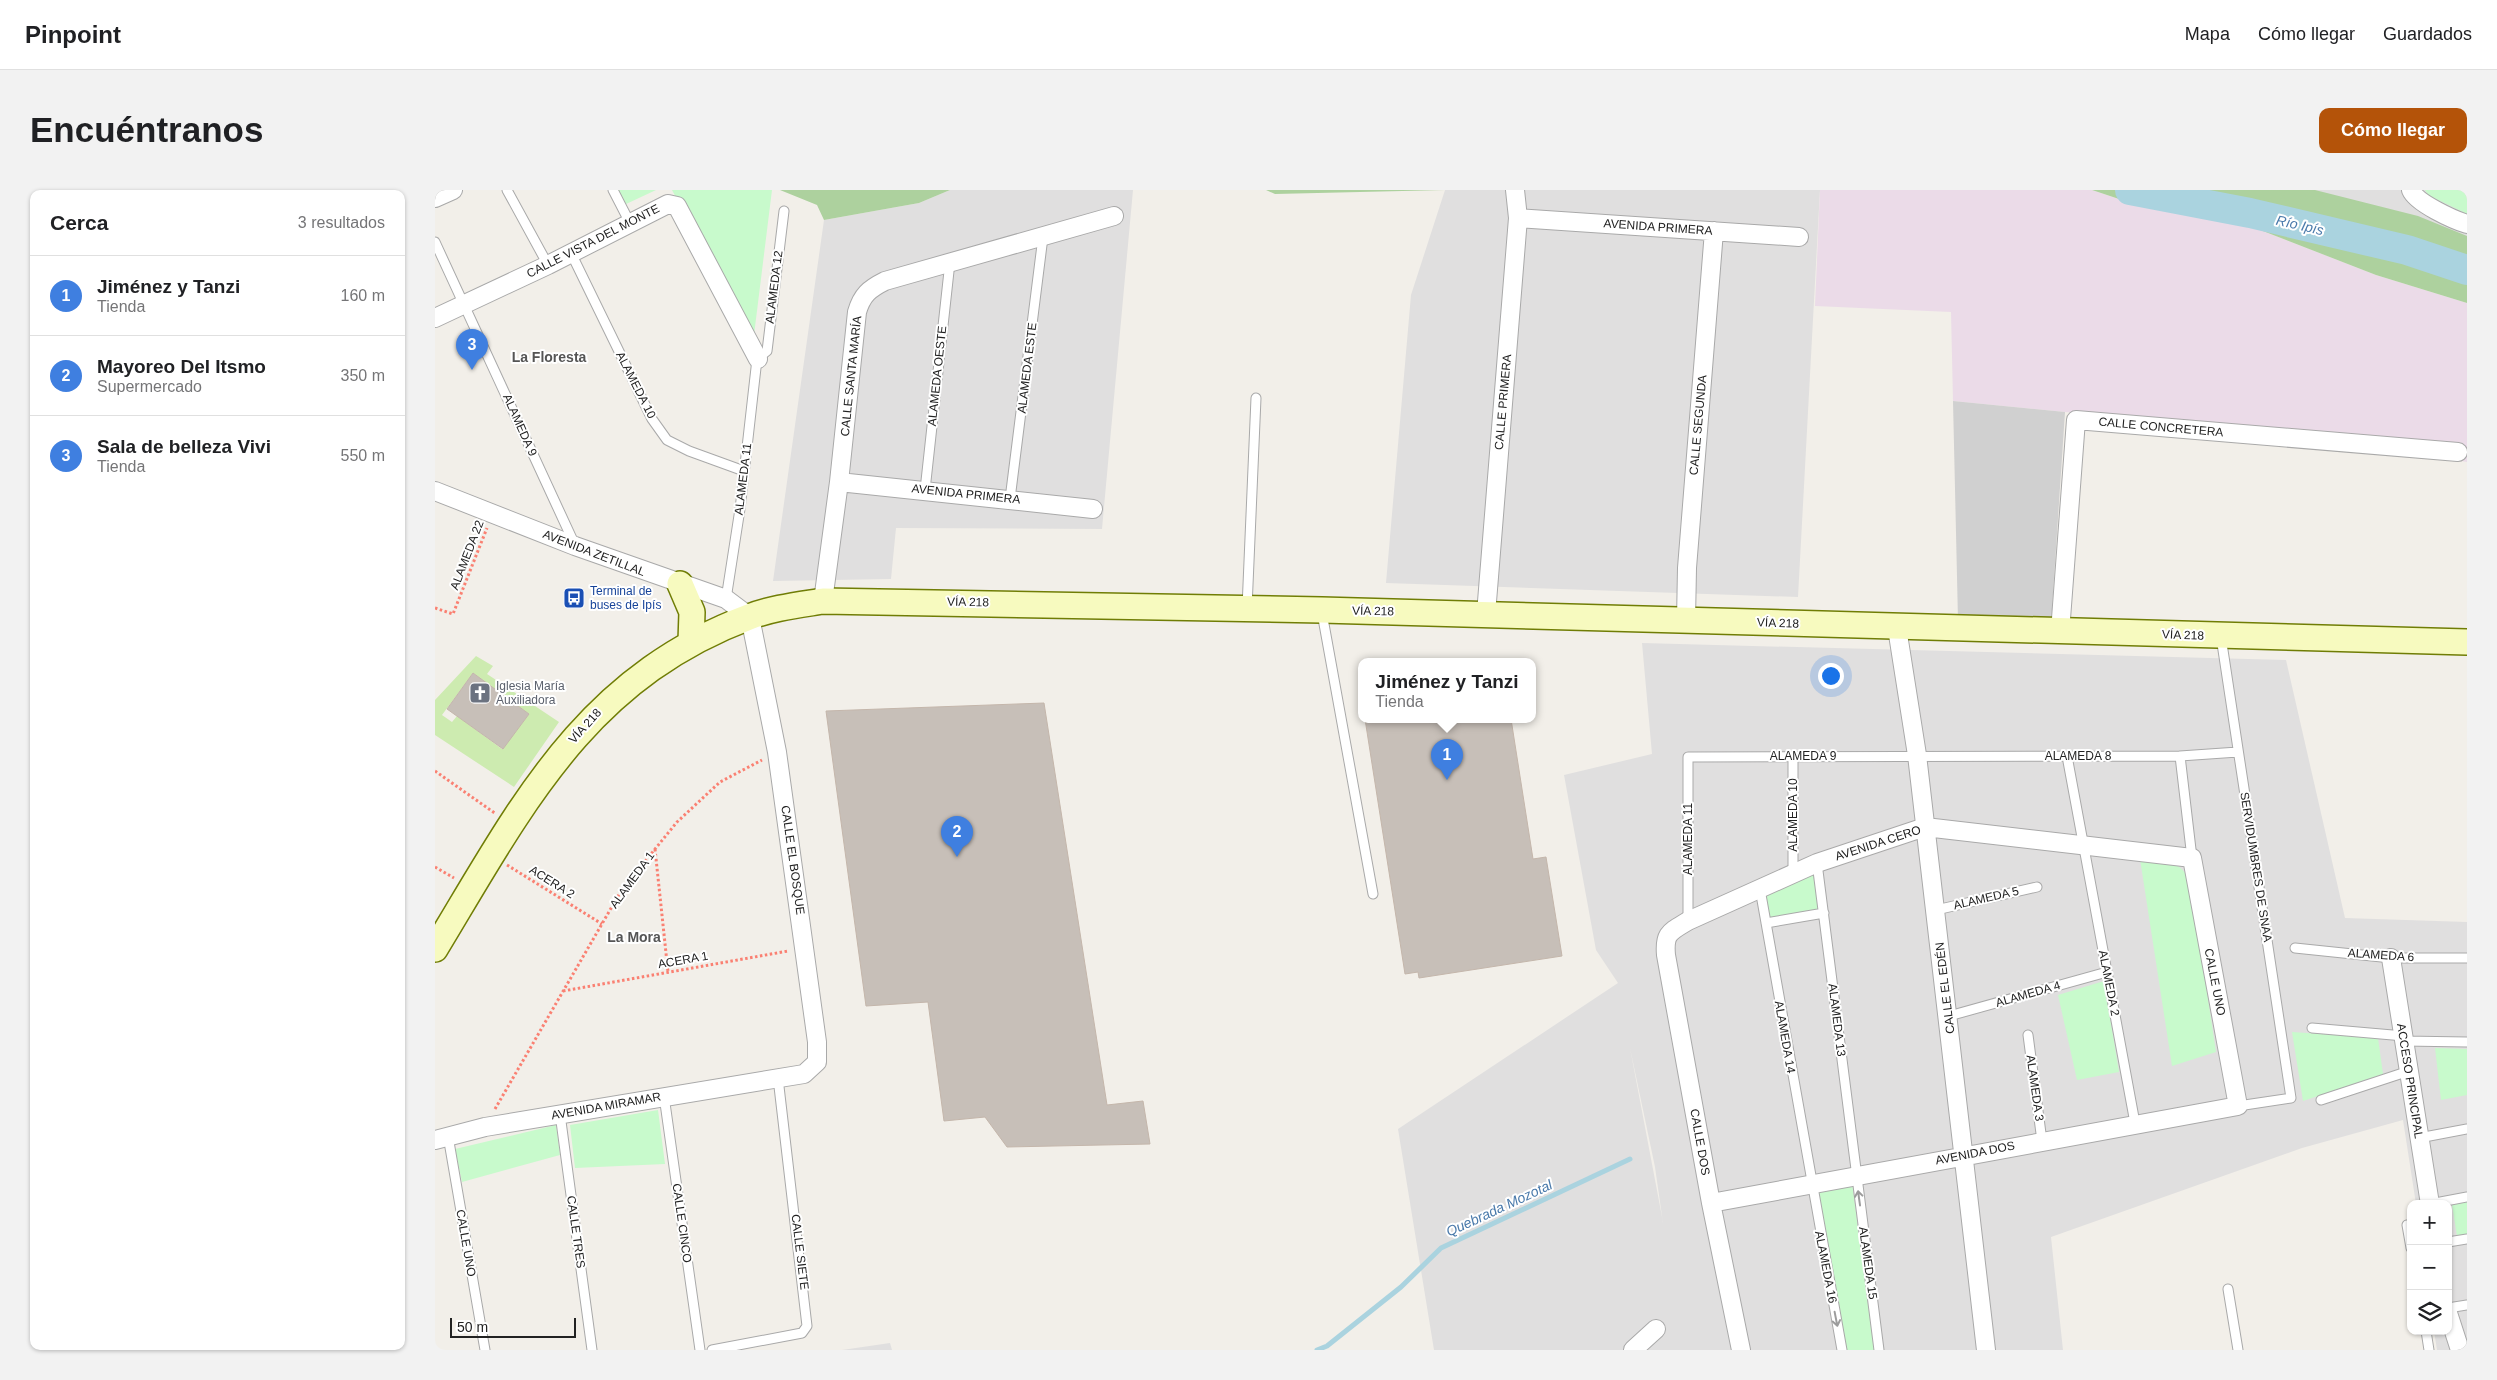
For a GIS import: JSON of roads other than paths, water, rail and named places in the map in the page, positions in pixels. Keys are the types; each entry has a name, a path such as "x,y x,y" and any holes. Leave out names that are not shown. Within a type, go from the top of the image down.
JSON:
{"main road":[{"path":"680,584 692,612 691,642"},
{"name":"VÍA 218","path":"435,949 511,824 559,755 600,708 637,677 691,642 751,616 823,601 1247,608 1686,620 1897,628 2467,642"}],"street":[{"path":"435,198 453,190"},
{"name":"CALLE PRIMERA","path":"1485,614 1518,218 1515,190"},
{"path":"2413,193 2459,222 2467,224"},
{"name":"CALLE VISTA DEL MONTE","path":"435,318 548,265 668,204 677,206 758,359"},
{"name":"CALLE SANTA MARÍA","path":"823,601 839,482 857,312 861,298 871,288 885,281 1114,216"},
{"name":"AVENIDA PRIMERA","path":"1518,218 1799,237"},
{"name":"CALLE SEGUNDA","path":"1686,620 1687,568 1714,231"},
{"name":"CALLE CONCRETERA","path":"2060,632 2076,420 2458,452"},
{"name":"AVENIDA PRIMERA","path":"839,482 1093,509"},
{"name":"AVENIDA ZETILLAL","path":"435,491 575,546 726,599 751,616"},
{"name":"CALLE EL BOSQUE","path":"751,616 777,752 806,948 817,1042 817,1062 803,1074 778,1078"},
{"name":"CALLE EL EDÉN","path":"1897,628 1917,755 1949,1016 1986,1350"},
{"name":"AVENIDA CERO","path":"1669,933 1688,921 1817,863 1925,827 2082,843 2192,858"},
{"name":"CALLE UNO","path":"2192,858 2238,1106"},
{"name":"CALLE DOS","path":"1669,933 1665,942 1666,955 1711,1203 1741,1350"},
{"name":"ACCESO PRINCIPAL","path":"2391,958 2429,1200"},
{"name":"AVENIDA MIRAMAR","path":"441,1138 485,1126 778,1078"},
{"name":"AVENIDA DOS","path":"1711,1203 2238,1106"},
{"path":"2452,1326 2460,1350"},
{"path":"1633,1350 1655,1329"}],"lane":[{"path":"507,190 548,265"},
{"path":"613,190 630,223"},
{"name":"ALAMEDA 12","path":"758,359 767,350 784,210"},
{"name":"ALAMEDA ESTE","path":"1010,499 1043,237"},
{"path":"435,242 465,305"},
{"name":"ALAMEDA 10","path":"571,253 652,419 667,440 689,451 744,471"},
{"name":"ALAMEDA OESTE","path":"925,490 950,262"},
{"name":"ALAMEDA 9","path":"465,305 575,546"},
{"name":"ALAMEDA 11","path":"726,599 758,359"},
{"path":"1247,608 1256,398"},
{"path":"1322,610 1373,894"},
{"name":"SERVIDUMBRES DE SNAA","path":"2221,636 2291,1098 2238,1106"},
{"name":"ALAMEDA 8","path":"1917,755 2180,756 2238,752"},
{"name":"ALAMEDA 9","path":"1688,757 1917,755"},
{"name":"ALAMEDA 10","path":"1793,756 1793,874"},
{"name":"ALAMEDA 2","path":"2067,756 2135,1124"},
{"path":"2180,756 2192,858"},
{"name":"ALAMEDA 11","path":"1688,757 1688,921"},
{"name":"ALAMEDA 13","path":"1817,863 1856,1176"},
{"name":"ALAMEDA 5","path":"1935,910 2037,887"},
{"name":"ALAMEDA 14","path":"1760,889 1811,1185"},
{"path":"1765,923 1824,913"},
{"name":"ALAMEDA 6","path":"2295,948 2391,958 2467,958"},
{"name":"ALAMEDA 4","path":"1949,1016 2107,972"},
{"path":"2312,1028 2404,1038 2467,1042"},
{"name":"ALAMEDA 3","path":"2028,1035 2042,1141"},
{"path":"2321,1100 2409,1071"},
{"name":"CALLE SIETE","path":"713,1350 802,1333 807,1326 778,1078"},
{"name":"CALLE CINCO","path":"664,1096 699,1350"},
{"name":"CALLE TRES","path":"560,1114 592,1350"},
{"path":"2419,1138 2467,1129"},
{"name":"CALLE UNO","path":"441,1138 485,1350"},
{"name":"ALAMEDA 15","path":"1856,1176 1879,1350"},
{"name":"ALAMEDA 16","path":"1811,1185 1842,1350"},
{"path":"2451,1200 2467,1197"},
{"path":"2452,1242 2467,1240"},
{"path":"2228,1288 2238,1350"},
{"path":"2452,1307 2467,1305"},
{"path":"2427,1335 2429,1350"}],"waterway":[{"name":"Río Ipís","path":"2130,190 2250,213 2407,250 2467,270"},
{"name":"Quebrada Mozotal","path":"1317,1350 1327,1346 1401,1287 1441,1248 1630,1159"}],"place":[{"name":"Sala de belleza Vivi","path":"472,370"},
{"name":"Terminal de buses de Ipís","path":"574,598"},
{"name":"Iglesia María Auxiliadora","path":"480,693"},
{"name":"Jiménez y Tanzi","path":"1447,780"},
{"name":"Mayoreo Del Itsmo","path":"957,857"}],"district":[{"name":"La Floresta","path":"549,357"},
{"name":"La Mora","path":"634,937"}]}
